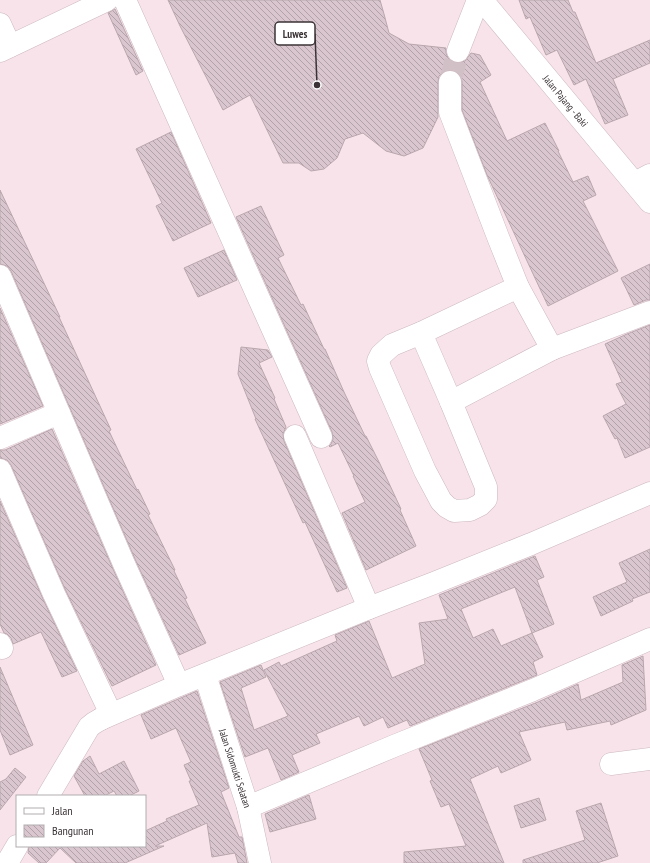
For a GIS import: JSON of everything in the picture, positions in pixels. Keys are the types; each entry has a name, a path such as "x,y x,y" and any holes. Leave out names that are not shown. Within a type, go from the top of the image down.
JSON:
{"street":[{"path":"0,24 5,48 107,0"},
{"path":"125,0 321,437"},
{"path":"458,51 478,0"},
{"name":"Jalan Pajang - Baki","path":"482,0 642,179 650,202"},
{"path":"450,82 450,112 518,287 552,349"},
{"path":"0,276 124,564 177,681"},
{"path":"421,333 486,487 486,498 480,505 470,510 454,511 447,508 441,501 426,471 378,361 381,355 392,345 421,333 518,287"},
{"path":"451,402 552,349 650,312"},
{"path":"0,438 59,413"},
{"path":"295,436 369,608"},
{"path":"0,470 107,716"},
{"path":"49,795 89,727 107,716 177,681 205,675 531,544 650,493"},
{"path":"248,807 386,749 533,690 650,639"},
{"name":"Jalan Sidomukti Selatan","path":"205,675 248,807 260,863"},
{"path":"611,764 650,759"},
{"path":"7,863 16,847"}],"building":[{"path":"168,0 380,0 389,33 409,44 446,48 448,58 454,63 465,61 471,53 480,55 491,75 480,82 507,141 545,123 573,182 588,176 596,195 583,201 618,271 548,306 487,175 462,110 462,82 461,76 457,71 444,71 439,76 438,117 423,148 404,156 386,151 363,133 345,139 337,158 324,169 311,171 299,163 283,163 250,95 223,110"},
{"path":"519,0 568,0 573,12 575,12 596,63 650,40 650,63 613,79 628,115 605,124 586,79 574,85 557,50 546,55 530,17 526,19"},
{"path":"115,9 143,71 136,75 108,13"},
{"path":"171,132 211,223 173,241 156,206 162,203 136,149"},
{"path":"0,190 60,317 111,430 109,431 150,514 148,515 175,570 174,571 187,598 185,599 206,643 179,655 135,559 11,271 7,266 0,264"},
{"path":"261,206 284,255 278,258 325,349 344,392 401,509 400,510 416,546 366,570 342,513 365,502 338,443 330,447 329,446 333,439 332,432 236,217"},
{"path":"224,250 237,280 198,297 184,268"},
{"path":"650,264 650,300 634,305 621,278"},
{"path":"0,308 43,406 0,424"},
{"path":"650,325 650,447 625,458 617,438 615,439 603,416 626,404 616,384 622,382 605,344"},
{"path":"241,347 268,350 272,357 259,363 286,427 283,434 284,441 347,588 337,592 255,419 238,374"},
{"path":"52,429 156,665 112,686 65,589 11,465 7,460 0,458 0,450 5,450"},
{"path":"0,501 43,599 77,671 62,677 41,632 13,644 11,638 4,633 0,624"},
{"path":"650,549 650,592 632,599 633,601 601,616 593,597 627,582 619,563"},
{"path":"535,556 544,577 537,580 554,624 532,633 543,657 533,662 537,675 410,726 407,720 388,728 383,717 364,726 359,716 316,734 320,743 292,755 299,772 281,780 268,748 245,757 220,682 261,665 266,677 241,688 254,730 288,716 264,670 279,662 281,666 337,641 335,635 369,621 392,678 425,664 419,623 448,619 439,595","holes":["515,587 532,633 501,646 493,629 473,638 461,609"]},
{"path":"643,656 646,710 611,725 610,721 567,730 565,722 519,732 531,760 501,773 498,766 470,779 504,863 404,863 404,852 466,846 449,804 441,807 419,749 538,702 578,684 581,700 623,682 622,665"},
{"path":"0,667 33,745 10,755 0,730"},
{"path":"197,691 229,788 221,792 239,837 242,837 247,863 238,863 235,853 212,857 207,823 155,846 164,846 125,863 76,863 60,848 46,863 39,863 28,853 29,847 146,847 146,831 167,821 166,819 199,805 184,765 191,762 176,728 151,739 141,715"},
{"path":"90,756 99,774 124,761 139,791 131,795 116,795 114,791 106,795 84,795 74,776 83,761"},
{"path":"15,768 26,777 0,810 0,782 6,779"},
{"path":"309,795 316,819 270,832 265,814"},
{"path":"539,798 546,820 521,828 514,806"},
{"path":"601,803 618,856 597,863 523,863 523,860 585,840 576,811"}],"tunnel":[{"path":"450,82 458,51"}],"place":[{"name":"Luwes","path":"317,85"}]}
